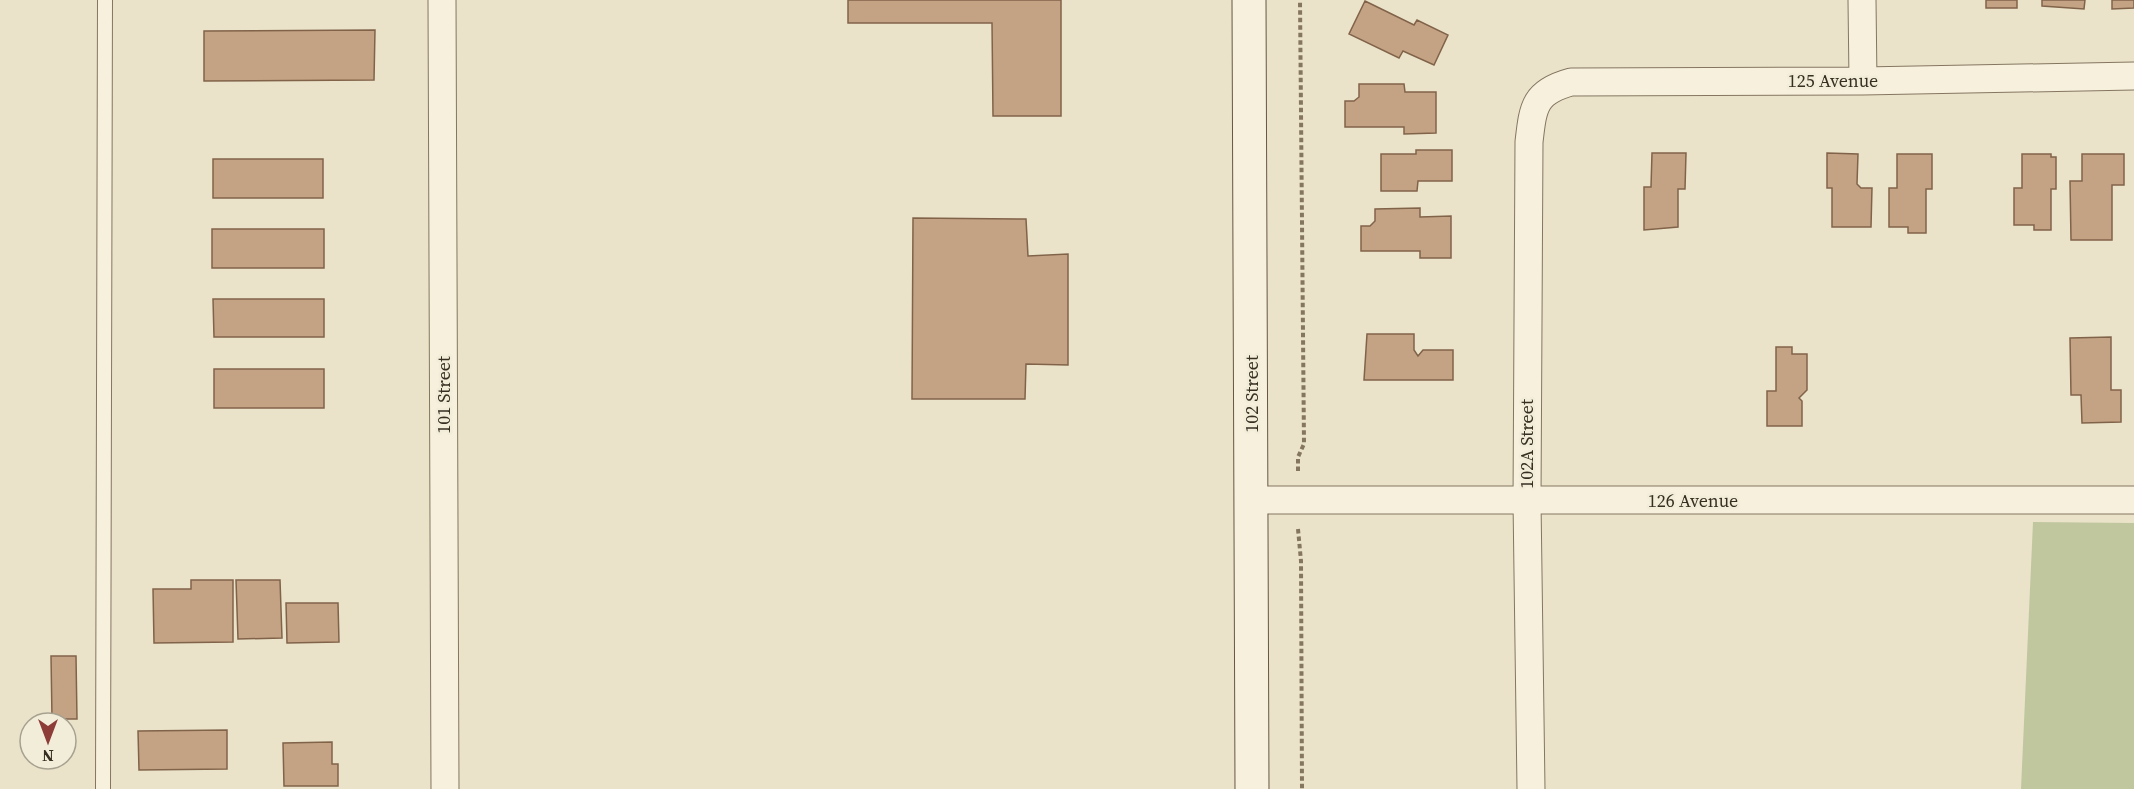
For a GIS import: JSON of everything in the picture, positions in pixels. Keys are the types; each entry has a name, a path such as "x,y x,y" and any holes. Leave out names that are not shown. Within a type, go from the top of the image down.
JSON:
{"street":[{"name":"101 Street","path":"442,0 445,789"},
{"name":"102 Street","path":"1249,0 1252,789"},
{"path":"1862,0 1863,81"},
{"name":"125 Avenue","path":"1538,100 1550,87 1571,82 1863,81 2134,76"},
{"name":"102A Street","path":"1531,789 1527,501 1529,142 1538,100"},
{"name":"126 Avenue","path":"1252,500 2134,500"}],"lane":[{"path":"103,789 105,0"}],"path":[{"path":"1300,0 1304,444 1298,457 1298,546 1301,561 1302,789"}],"green space":[{"path":"2033,522 2134,523 2134,789 2021,789"}],"building":[{"path":"848,0 1061,0 1061,116 993,116 992,23 848,23"},
{"path":"1986,0 2017,0 2017,8 1986,8"},
{"path":"2042,0 2085,0 2084,9 2042,6"},
{"path":"2112,0 2134,0 2134,8 2112,9"},
{"path":"1365,1 1414,25 1417,20 1448,35 1434,65 1403,51 1399,58 1349,34"},
{"path":"375,30 374,80 204,81 204,31"},
{"path":"1359,84 1404,84 1405,92 1436,92 1436,133 1404,134 1404,127 1345,127 1345,101 1354,101 1359,97"},
{"path":"1416,150 1452,150 1452,181 1418,181 1417,191 1381,191 1381,154 1416,154"},
{"path":"1652,153 1686,153 1685,189 1678,189 1678,227 1644,230 1644,187 1651,187"},
{"path":"1827,153 1858,154 1857,184 1861,188 1872,188 1871,227 1832,227 1832,188 1827,188"},
{"path":"1897,154 1932,154 1932,189 1926,189 1926,233 1908,233 1908,227 1889,227 1889,188 1897,188"},
{"path":"2022,154 2051,154 2051,157 2056,157 2056,189 2051,189 2051,230 2034,230 2034,225 2014,225 2014,188 2022,188"},
{"path":"2082,154 2124,154 2124,185 2112,185 2112,240 2071,240 2070,181 2082,181"},
{"path":"213,159 323,159 323,198 213,198"},
{"path":"1420,208 1420,217 1451,216 1451,258 1420,258 1420,251 1361,251 1361,226 1370,226 1375,221 1375,209"},
{"path":"913,218 1026,219 1028,256 1068,254 1068,365 1026,364 1025,399 912,399"},
{"path":"212,229 324,229 324,268 212,268"},
{"path":"213,299 324,299 324,337 214,337"},
{"path":"1367,334 1414,334 1414,350 1418,356 1423,350 1453,350 1453,380 1364,380"},
{"path":"2111,337 2111,390 2121,390 2121,422 2082,423 2081,395 2071,395 2070,338"},
{"path":"1776,347 1792,347 1792,354 1807,354 1807,390 1799,398 1802,401 1802,426 1767,426 1767,391 1776,391"},
{"path":"214,369 324,369 324,408 214,408"},
{"path":"191,580 233,580 233,642 154,643 153,589 191,589"},
{"path":"236,580 280,580 282,638 238,639"},
{"path":"286,603 338,603 339,642 287,643"},
{"path":"51,656 76,656 77,711 52,711"},
{"path":"227,730 227,769 139,770 138,731"},
{"path":"332,742 332,764 338,764 338,786 284,786 283,743"}]}
